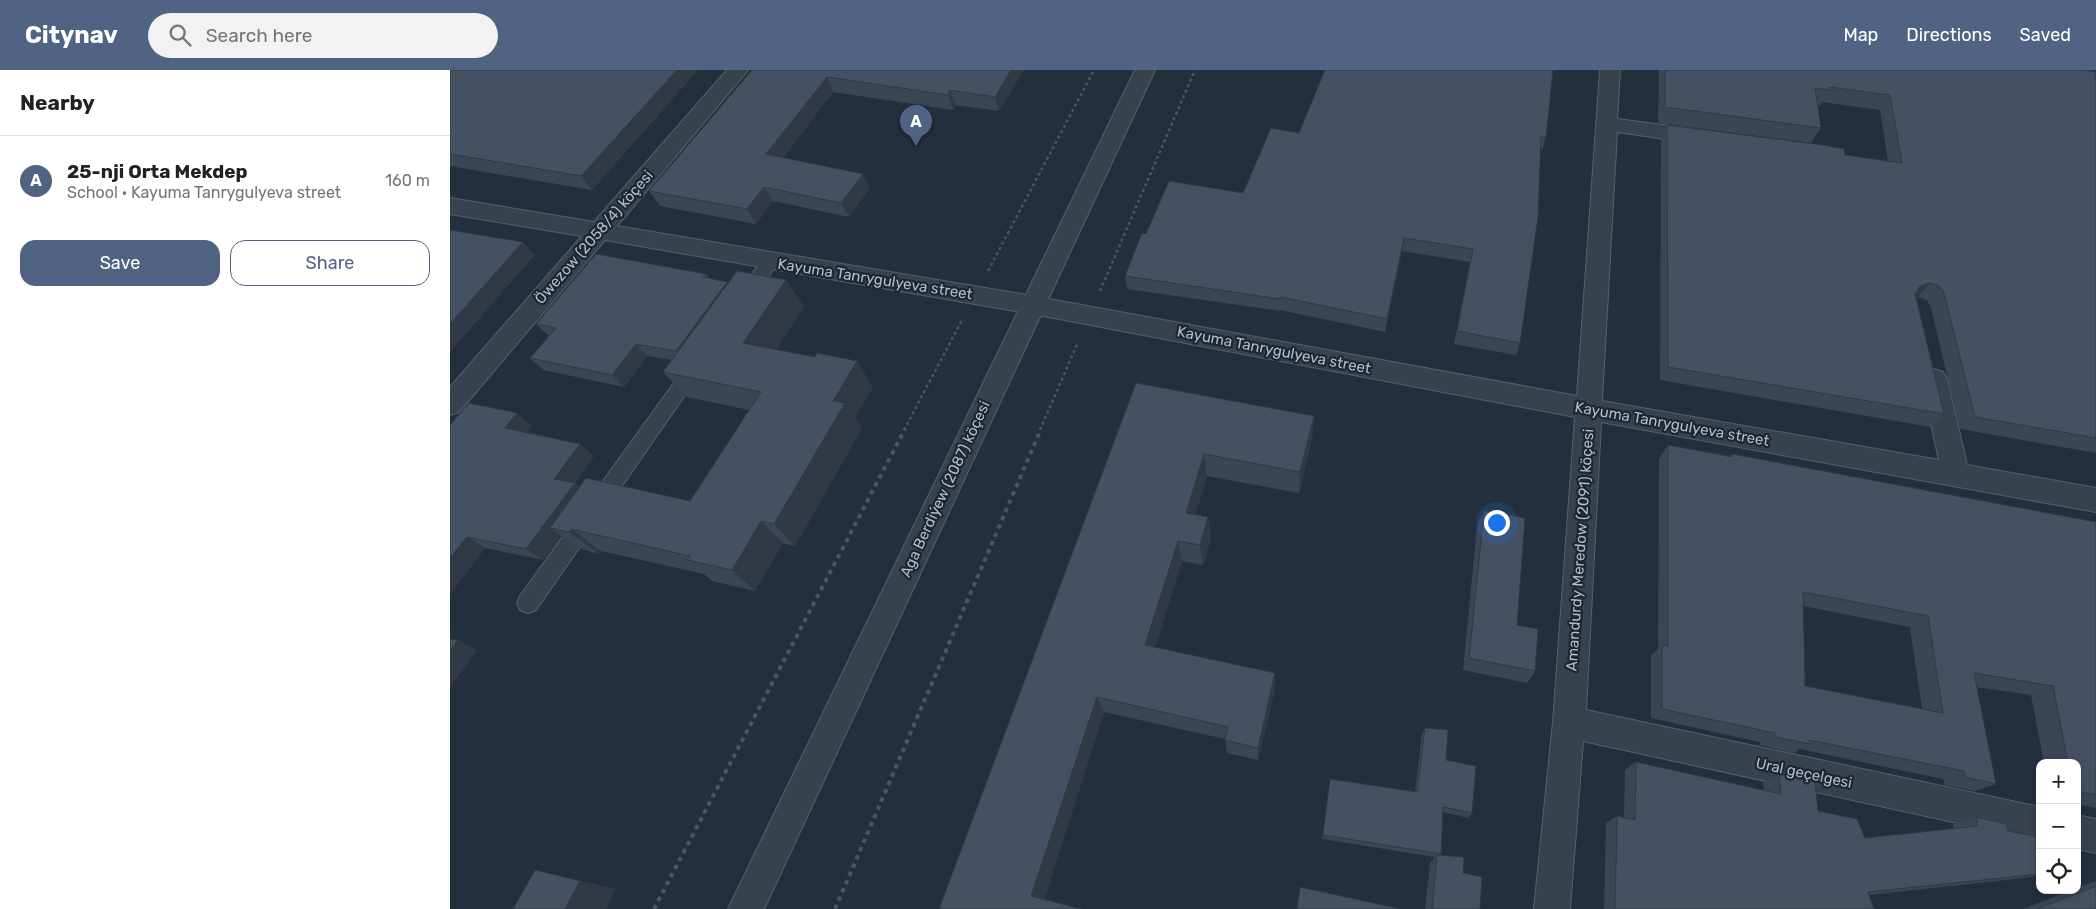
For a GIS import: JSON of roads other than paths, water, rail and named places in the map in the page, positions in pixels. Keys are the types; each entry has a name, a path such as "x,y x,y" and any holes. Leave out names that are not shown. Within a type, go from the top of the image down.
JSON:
{"street":[{"name":"Öwezow (2058/4) köçesi","path":"450,405 738,70"},
{"name":"Aga Berdiýew (2087) köçesi","path":"746,909 1145,70"},
{"name":"Amandurdy Meredow (2091) köçesi","path":"1552,909 1568,722 1610,70"},
{"path":"1606,124 1721,139"},
{"name":"Kayuma Tanrygulyeva street","path":"450,206 598,233 1033,305 1589,409 2096,500"},
{"path":"1928,354 1956,475"},
{"name":"Ural geçelgesi","path":"1568,722 2036,823"},
{"path":"2081,833 2096,836"}],"lane":[{"path":"736,308 770,262"},
{"path":"528,603 703,356"}],"place":[{"name":"25-nji Orta Mekdep","path":"916,146"}]}
